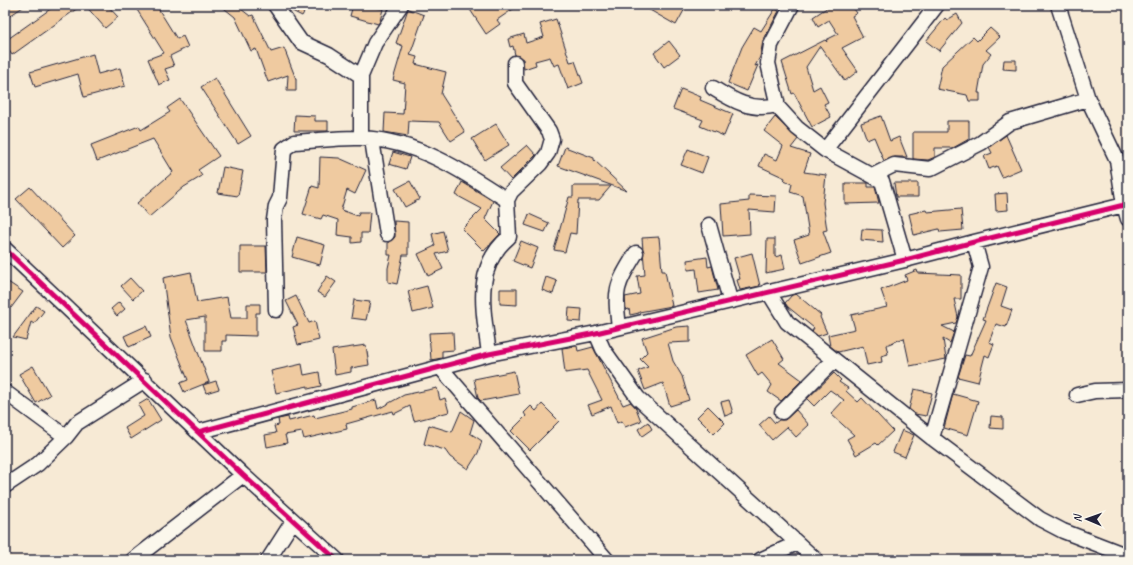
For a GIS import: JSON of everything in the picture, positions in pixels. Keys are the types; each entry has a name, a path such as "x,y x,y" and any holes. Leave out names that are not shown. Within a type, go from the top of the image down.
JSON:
{"street":[{"path":"275,5 301,42 329,56 361,76"},
{"path":"387,234 366,139 361,76 375,43 401,5"},
{"path":"792,5 771,45 768,63 777,102 776,105 797,128 825,150 860,170 874,175 882,181 905,260"},
{"path":"825,150 938,5"},
{"path":"1058,5 1088,99 1122,160 1124,205 1128,220"},
{"path":"489,354 482,294 487,268 499,245 509,237 508,200 511,192 540,164 548,153 552,139 549,131 515,83 515,63"},
{"path":"714,88 736,102 767,108 776,105"},
{"path":"874,175 894,165 930,169 981,143 1010,122 1088,99"},
{"path":"276,310 274,220 276,206 280,198 284,149 294,142 366,139 397,144 437,157 508,200"},
{"path":"198,432 489,354 619,327 905,260 1124,205"},
{"path":"709,225 730,300"},
{"path":"932,438 981,267 974,242"},
{"path":"5,248 242,475 337,560"},
{"path":"619,327 616,300 617,290 622,277 636,253"},
{"path":"768,291 787,322 932,438 1040,519 1062,531 1128,556"},
{"path":"596,332 603,349 638,398 816,560"},
{"path":"782,412 834,360"},
{"path":"440,367 607,560"},
{"path":"5,486 38,464 66,437 76,423 144,380"},
{"path":"1077,395 1095,391 1128,390"},
{"path":"5,392 66,437"},
{"path":"133,560 242,475"},
{"path":"268,560 293,521"},
{"path":"760,560 797,543"}],"building":[{"path":"5,5 26,5 5,19"},
{"path":"56,5 82,5 12,55 5,45 5,41"},
{"path":"85,5 107,5 118,17 105,28"},
{"path":"134,5 156,5 177,39 183,36 188,47 170,56 174,66 165,69 170,80 159,85 148,59 164,53"},
{"path":"220,5 236,5 250,16 253,15 271,52 284,48 296,79 296,91 287,91 288,75 268,82 256,49 251,51 235,17"},
{"path":"285,5 308,5 302,16 288,9"},
{"path":"353,5 366,5 383,9 378,24 350,16"},
{"path":"467,5 519,5 497,20 500,24 486,34"},
{"path":"641,5 687,5 676,25"},
{"path":"831,5 851,5 857,13 852,16 863,37 842,48 858,71 845,81 820,46 806,67 813,90 820,86 828,102 824,104 831,117 812,127 794,93 792,94 782,62 825,40 827,42 826,40 838,34 829,20 818,27 813,17"},
{"path":"408,9 424,15 410,55 417,57 415,64 446,72 441,94 465,132 451,141 439,122 409,121 408,136 384,132 385,113 403,114 405,83 393,80 403,46 396,43"},
{"path":"775,9 779,11 763,41 760,57 755,66 758,65 747,91 728,83 742,47 754,27 761,31"},
{"path":"957,14 962,23 939,51 926,41 945,18 947,20"},
{"path":"556,19 570,62 575,61 583,83 568,89 559,64 554,66 550,57 535,61 536,65 524,69 523,59 515,55 513,46 510,47 508,39 524,34 526,43 544,37 540,24"},
{"path":"990,28 1000,37 986,50 991,54 983,64 978,93 980,93 980,101 969,101 967,95 937,89 942,66 973,37 977,41"},
{"path":"669,41 680,55 664,67 654,53"},
{"path":"93,54 98,74 120,68 125,86 84,97 78,74 35,87 30,72"},
{"path":"1004,60 1016,60 1016,70 1003,69"},
{"path":"215,78 251,136 238,144 201,87"},
{"path":"681,89 701,97 700,100 733,114 724,136 700,126 703,120 673,109"},
{"path":"180,99 219,156 198,170 202,176 184,187 149,217 137,203 173,172 153,139 97,161 91,145 139,126 141,130 170,112 167,108"},
{"path":"295,115 315,116 315,121 328,121 328,131 294,131"},
{"path":"881,116 890,141 899,137 907,157 895,157 884,161 874,137 867,140 861,123"},
{"path":"775,117 798,139 791,148 810,154 804,172 826,175 823,203 827,230 823,231 831,253 802,263 794,240 809,235 803,196 790,192 792,184 784,181 785,178 759,166 764,154 777,160 783,146 764,131"},
{"path":"947,121 969,121 969,139 953,148 935,148 935,157 928,160 913,159 913,132 947,132"},
{"path":"496,124 509,145 485,160 472,139"},
{"path":"1006,135 1021,169 1002,177 997,166 989,169 984,156 992,153 989,147"},
{"path":"527,145 536,155 511,180 500,168"},
{"path":"565,147 594,158 594,160 627,191 558,166"},
{"path":"688,149 708,157 702,173 681,165"},
{"path":"393,152 410,157 406,169 389,164"},
{"path":"320,157 339,158 366,170 355,194 347,190 341,210 358,216 359,212 370,212 368,233 361,233 361,242 352,243 352,237 337,235 338,220 323,215 321,219 303,214 312,186 319,188"},
{"path":"223,167 243,171 238,196 218,193"},
{"path":"410,181 420,199 405,207 395,189"},
{"path":"462,182 493,201 485,219 500,234 484,251 462,229 482,209 456,195"},
{"path":"845,183 868,183 868,187 875,187 879,203 845,204"},
{"path":"894,183 918,183 918,197 896,197"},
{"path":"573,186 611,186 599,200 578,200 576,234 570,233 565,252 554,250 569,197 573,197"},
{"path":"30,187 75,236 62,248 16,199"},
{"path":"1007,193 1008,210 996,211 995,194"},
{"path":"749,195 776,196 775,212 749,210 750,234 723,236 721,204 749,201"},
{"path":"961,209 963,230 940,232 939,229 914,235 909,214 926,210 927,212"},
{"path":"529,214 549,223 545,232 525,225"},
{"path":"394,221 408,222 408,255 403,255 397,284 388,282 388,268 391,255 388,255 388,242 395,237"},
{"path":"862,229 882,230 883,242 861,240"},
{"path":"443,231 448,251 436,254 443,269 428,276 418,254 435,246 432,234"},
{"path":"297,237 325,245 320,265 292,257"},
{"path":"659,237 662,271 665,271 672,306 630,315 629,309 626,310 625,297 640,294 637,276 645,275 642,238"},
{"path":"767,239 775,239 775,257 782,255 785,269 766,273"},
{"path":"521,241 538,248 530,268 513,261"},
{"path":"240,246 266,246 267,272 240,272"},
{"path":"752,253 760,286 740,290 737,280 740,279 734,258"},
{"path":"707,257 708,267 712,266 718,290 699,293 696,269 688,270 687,260"},
{"path":"917,270 918,273 961,275 961,299 954,299 958,317 956,323 942,326 954,332 950,343 943,339 946,359 910,366 904,338 886,345 888,354 881,356 882,362 867,365 863,346 838,352 830,346 828,335 855,329 851,315 887,307 881,290 907,280 905,275"},
{"path":"191,272 197,302 227,297 231,318 247,318 247,304 260,304 260,313 256,313 256,336 226,335 226,341 222,341 222,351 205,351 205,317 186,320 209,382 184,392 180,383 188,380 171,337 163,278"},
{"path":"327,276 336,282 325,297 317,292"},
{"path":"546,277 557,281 553,294 542,290"},
{"path":"130,278 142,291 133,299 121,286"},
{"path":"5,280 23,292 11,308 5,304"},
{"path":"996,283 1007,287 1001,306 1012,310 1006,327 996,324 989,342 994,344 989,357 985,355 978,382 958,377 965,355 970,356 986,320 983,319"},
{"path":"427,286 433,308 413,313 408,291"},
{"path":"500,289 517,289 517,305 500,304"},
{"path":"796,294 821,315 820,317 827,333 818,336 812,331 814,328 788,307 785,303 792,295"},
{"path":"296,296 309,323 315,321 319,340 298,345 293,327 298,325 286,301"},
{"path":"354,300 370,302 366,320 351,318"},
{"path":"119,302 125,309 117,316 111,309"},
{"path":"36,306 44,311 34,324 31,322 26,340 13,337"},
{"path":"569,308 582,309 581,322 568,321"},
{"path":"146,326 151,337 129,347 124,336"},
{"path":"690,326 690,342 668,343 673,361 682,376 689,400 670,406 663,383 645,390 638,371 648,367 640,359 647,352 642,338 676,327"},
{"path":"453,332 454,350 442,351 442,358 431,360 429,333"},
{"path":"772,339 784,359 779,363 802,380 781,401 768,392 772,385 762,373 758,376 746,355"},
{"path":"366,345 369,365 351,368 351,372 335,375 332,350"},
{"path":"577,346 578,351 593,347 623,405 631,402 636,408 641,421 625,427 622,421 617,423 611,406 592,414 588,405 602,400 587,370 565,373 562,348"},
{"path":"302,364 304,375 319,372 321,386 308,389 308,386 276,393 271,371"},
{"path":"33,366 50,395 36,403 19,374"},
{"path":"514,371 519,394 481,401 478,398 474,379"},
{"path":"834,373 841,380 839,382 848,388 846,391 858,402 862,398 893,431 878,445 876,443 856,455 847,439 854,435 831,414 844,400 830,390 814,406 807,399"},
{"path":"216,381 219,389 206,393 203,385"},
{"path":"437,388 440,400 445,398 449,412 414,421 410,406 394,414 393,411 346,424 347,429 304,439 302,432 285,435 287,443 267,447 265,435 276,433 274,426 279,425 278,419 288,417 289,421 314,415 315,418 352,409 352,407 376,400 378,409 404,395"},
{"path":"914,389 932,393 926,416 915,414 909,409"},
{"path":"953,394 978,401 968,435 944,428"},
{"path":"148,399 161,420 131,439 125,428 144,416 138,405"},
{"path":"729,400 733,413 725,416 721,402"},
{"path":"542,404 559,421 530,450 511,431 526,416 524,413 531,406 536,411"},
{"path":"708,406 725,423 714,434 697,417"},
{"path":"796,410 809,425 796,437 787,427 772,440 759,425 769,416 775,423 779,420 785,420"},
{"path":"461,411 474,420 470,433 482,441 478,453 468,469 450,457 445,450 424,444 429,425 452,432"},
{"path":"991,416 1003,417 1003,429 990,428"},
{"path":"648,422 652,429 642,436 638,429"},
{"path":"902,430 914,435 905,457 893,452"}],"cycle path":[{"path":"198,432 489,354 596,333 905,260 1124,205"},
{"path":"5,249 243,475 337,560"}]}
